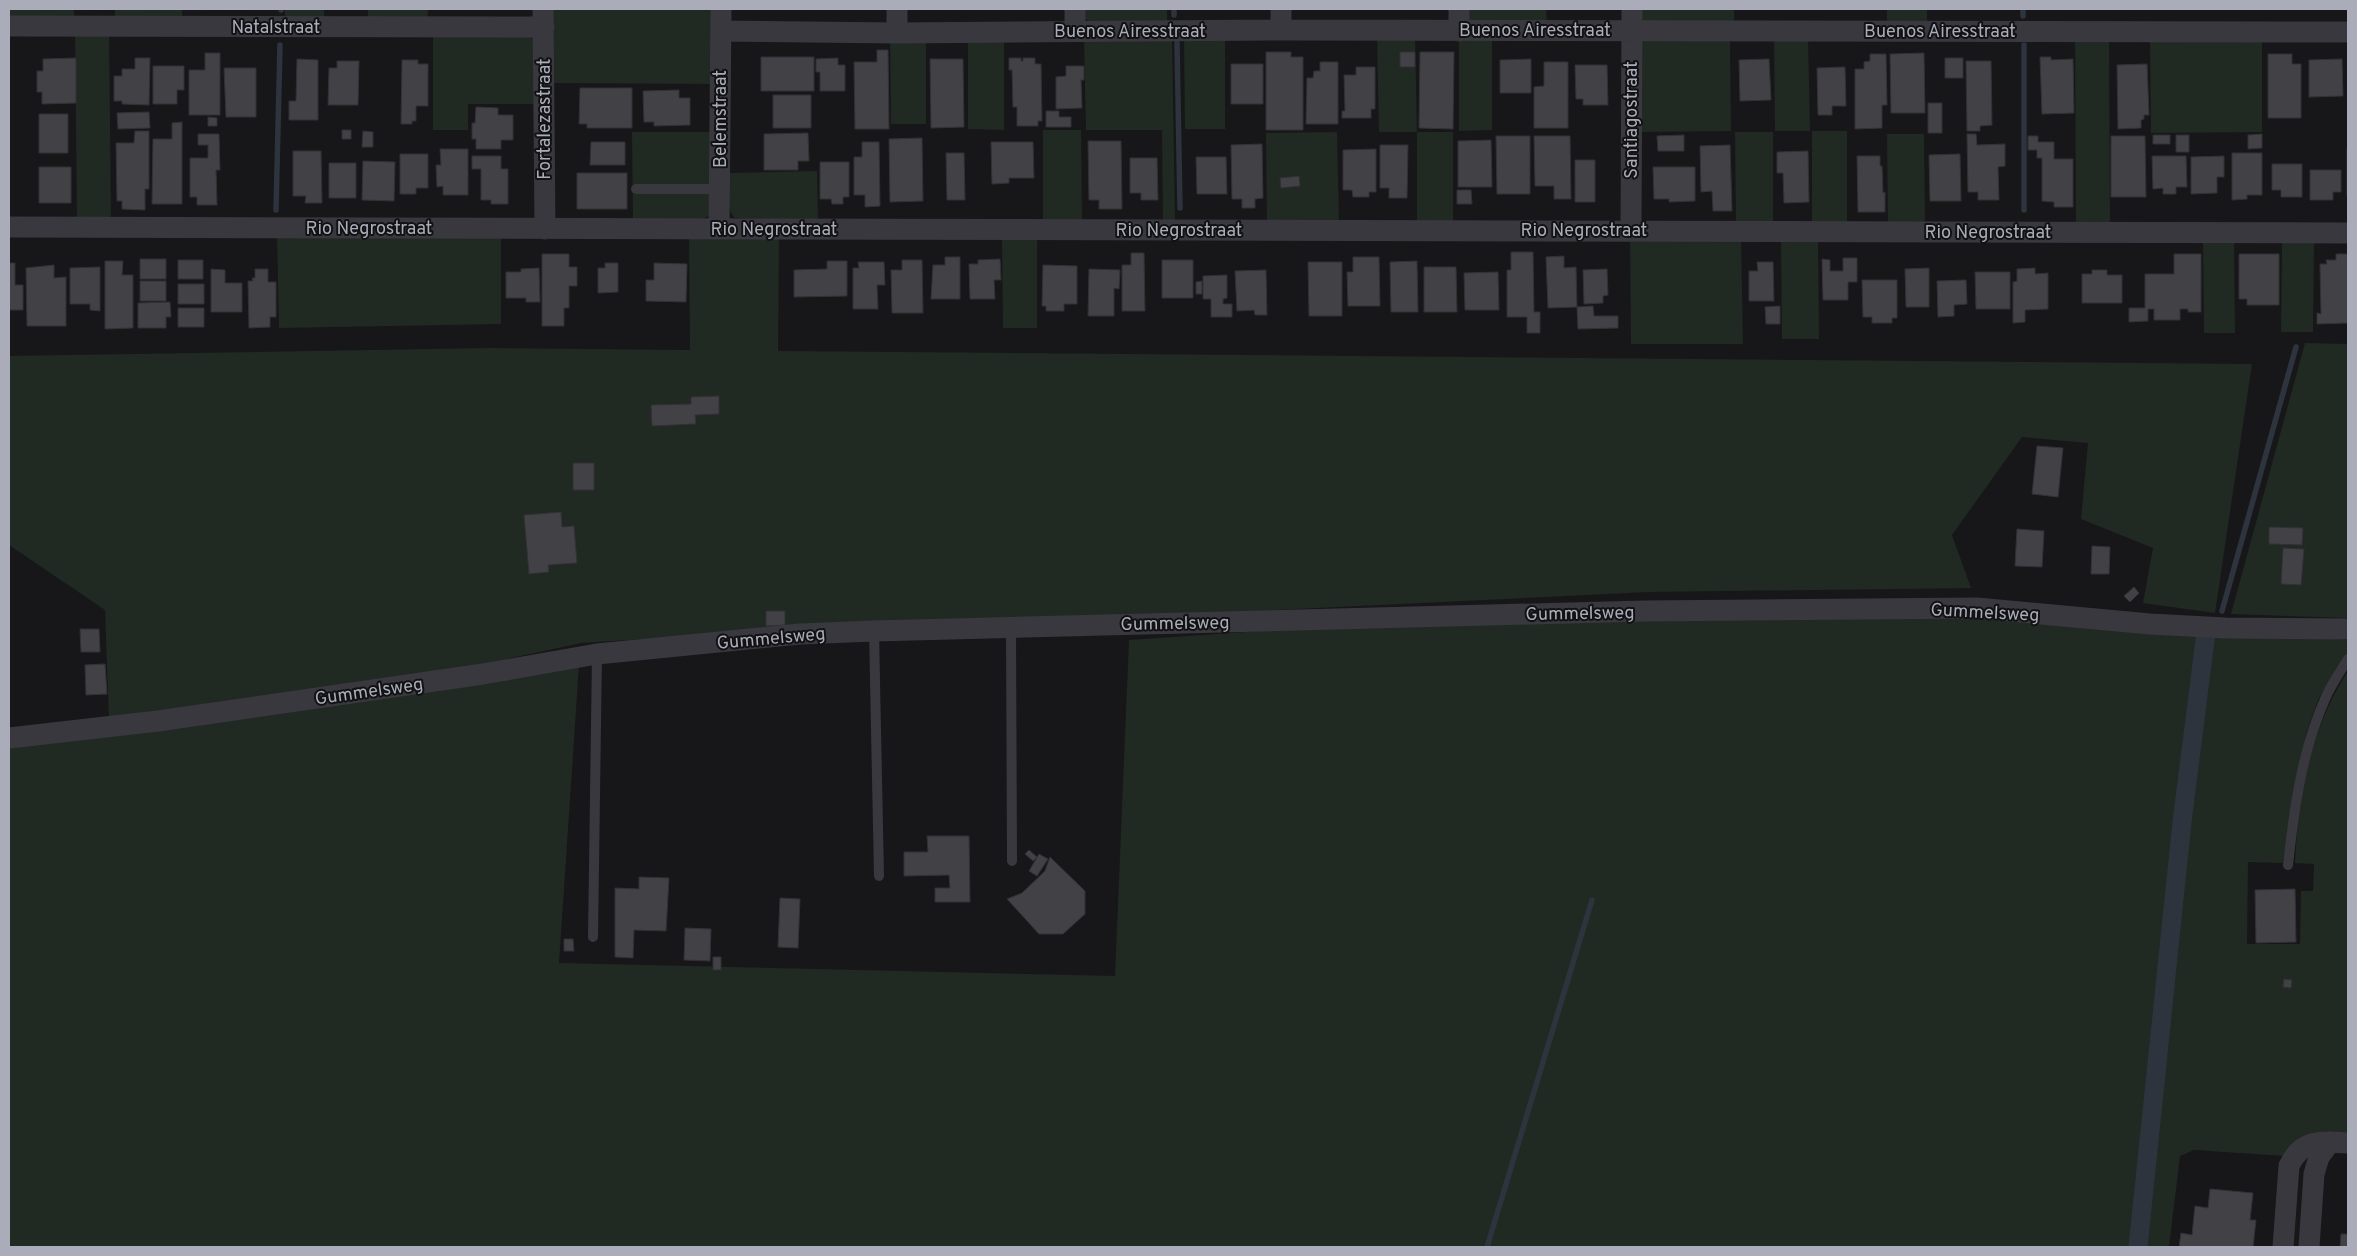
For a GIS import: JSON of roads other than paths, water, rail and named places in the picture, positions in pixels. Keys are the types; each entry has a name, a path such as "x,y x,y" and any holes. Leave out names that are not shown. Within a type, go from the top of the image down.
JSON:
{"street":[{"name":"Belemstraat","path":"720,229 721,9"},
{"path":"897,9 897,33"},
{"path":"1075,9 1075,31"},
{"path":"1281,9 1281,30"},
{"path":"1459,9 1459,31"},
{"name":"Santiagostraat","path":"1631,230 1632,9"},
{"name":"Natalstraat","path":"9,26 544,18"},
{"name":"Fortalezastraat","path":"544,18 544,229"},
{"name":"Buenos Airesstraat","path":"721,31 897,33 1281,30 2348,32"},
{"name":"Rio Negrostraat","path":"9,227 2348,233"},
{"name":"Gummelsweg","path":"9,738 158,721 483,674 597,654 800,634 1645,611 1977,608 2150,624 2225,628 2348,629"},
{"path":"2283,1247 2289,1166 2295,1154 2306,1145 2339,1142"},
{"path":"2309,1247 2314,1174 2319,1157 2339,1142"}],"lane":[{"path":"636,189 720,189"},
{"path":"1011,627 1012,861"},
{"path":"874,631 879,876"},
{"path":"594,937 597,654"},
{"path":"2288,864 2300,781 2312,730 2326,697 2348,659"}],"waterway":[{"path":"1174,9 1174,15"},
{"path":"2023,9 2023,16"},
{"path":"1177,43 1180,208"},
{"path":"276,210 280,45"},
{"path":"2024,45 2024,210"},
{"path":"2222,611 2296,347"},
{"path":"2138,1247 2182,822 2206,632"},
{"path":"1487,1247 1592,900"}]}
